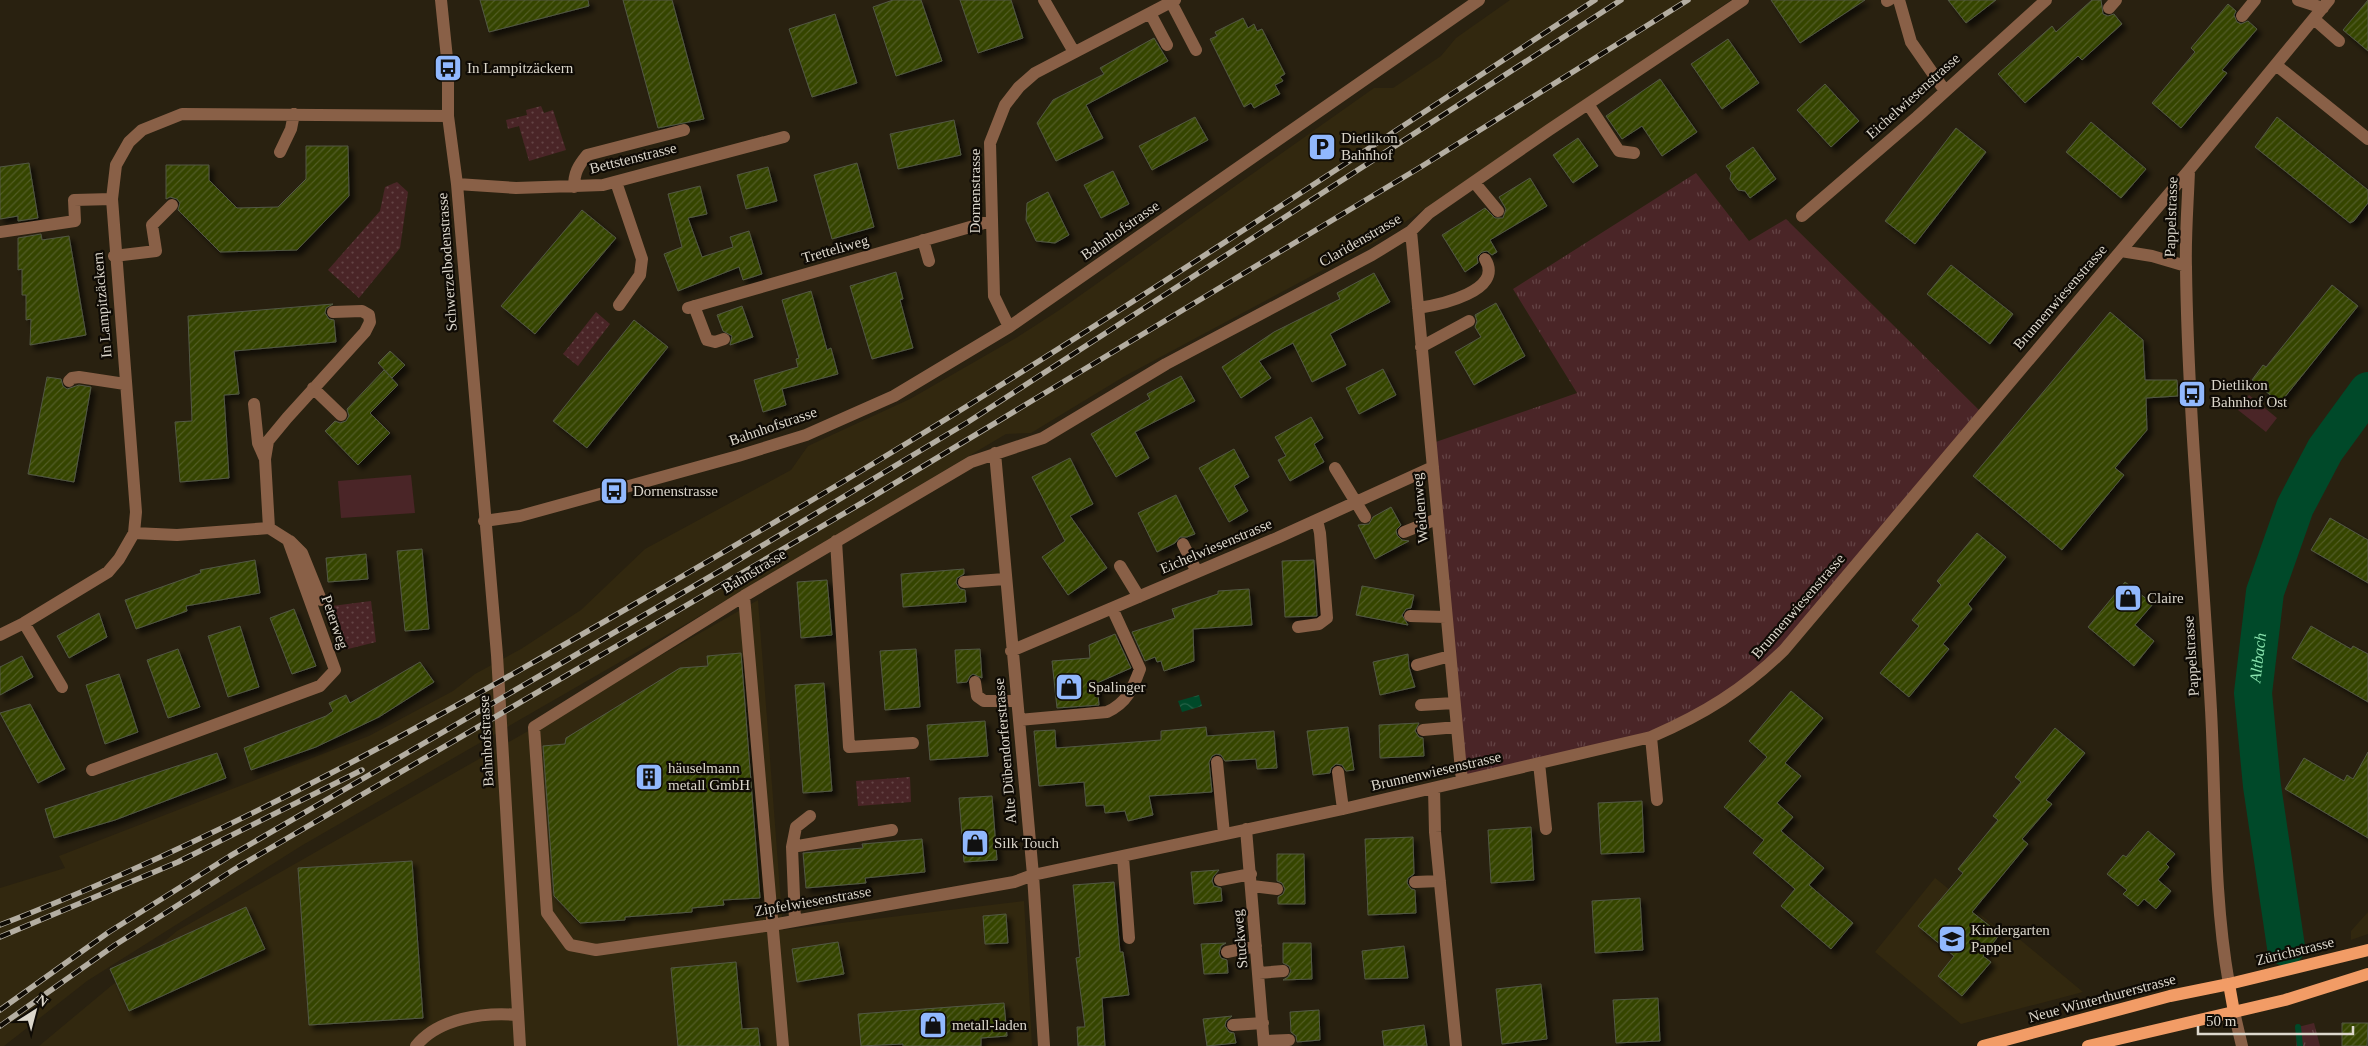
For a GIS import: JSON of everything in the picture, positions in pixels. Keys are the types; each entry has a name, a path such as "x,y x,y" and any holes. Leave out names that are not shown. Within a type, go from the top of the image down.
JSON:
{"main road":[{"name":"Zürichstrasse","path":"2229,984 2368,950"},
{"path":"2088,1046 2285,1000 2368,974"},
{"path":"2229,984 2234,1012"},
{"name":"Neue Winterthurerstrasse","path":"1984,1046 2170,996 2229,984"}],"street":[{"name":"Schwerzelbodenstrasse","path":"441,0 448,68 448,116 457,184 484,521"},
{"path":"1044,0 1074,52"},
{"name":"Bahnhofstrasse","path":"520,1046 497,655 484,521 520,516 614,491 806,435 894,396 1009,327 1479,0"},
{"name":"Claridenstrasse","path":"995,453 1043,438 1166,364 1372,255 1411,231 1429,213 1474,182 1743,0"},
{"path":"1892,0 1911,42 1945,91"},
{"name":"Eichelwiesenstrasse","path":"1802,216 2046,0"},
{"path":"2242,16 2254,0"},
{"path":"2298,0 2326,4"},
{"path":"1173,1 1196,50"},
{"name":"Dornenstrasse","path":"1009,327 994,296 991,221 990,143 1005,105 1019,87 1035,73 1173,1"},
{"name":"Brunnenwiesenstrasse","path":"1033,876 1343,809 1651,737 1692,720 1725,700 1757,677 1784,650 1911,497 2189,170 2326,4"},
{"path":"1150,13 1167,46"},
{"path":"2314,19 2339,41"},
{"path":"2276,65 2368,139"},
{"path":"1588,104 1619,151 1634,153"},
{"name":"In Lampitzäckern","path":"0,635 24,623 108,572 119,559 134,533 136,512 114,256 112,199 116,165 129,142 142,130 182,114 448,116"},
{"path":"280,152 291,129 294,114"},
{"path":"574,187 574,176 578,166 587,155 684,130"},
{"name":"Bettstenstrasse","path":"457,184 516,192 616,182 784,137"},
{"name":"Pappelstrasse","path":"2189,170 2186,266 2198,520 2211,712 2213,811 2223,949 2229,984"},
{"path":"616,182 642,259 640,275 619,305"},
{"path":"1474,182 1498,211"},
{"path":"0,232 75,221 74,200 112,199"},
{"path":"114,256 156,251 152,225 172,205"},
{"name":"Tretteliweg","path":"724,339 715,342 707,340 691,307 991,221"},
{"name":"Weidenweg","path":"1411,231 1462,781"},
{"path":"923,240 929,261"},
{"name":"Pappelstrasse","path":"2121,250 2152,256 2186,266"},
{"path":"1418,308 1437,306 1465,296 1483,284 1490,274 1490,267 1485,259"},
{"path":"264,459 268,441 313,388 365,332 370,322 369,315 362,311 333,312"},
{"path":"1421,347 1469,321"},
{"path":"69,381 72,378 79,378 125,384"},
{"path":"313,388 341,415"},
{"path":"254,404 258,443 264,459 269,528"},
{"name":"Bahnstrasse","path":"534,727 836,541 971,462 995,453"},
{"name":"Alte Dübendorferstrasse","path":"995,453 1033,876 1044,1046"},
{"name":"Eichelwiesenstrasse","path":"1012,651 1316,520 1433,467"},
{"path":"1335,468 1357,501 1365,517"},
{"path":"1404,532 1438,519"},
{"path":"1298,628 1319,624 1327,618 1320,533 1316,520"},
{"path":"134,533 177,535 214,528 269,528 302,552 321,600"},
{"name":"Peterweg","path":"92,770 320,686 335,670 288,540"},
{"path":"836,541 849,747 913,743"},
{"path":"1183,544 1197,572"},
{"path":"1120,566 1139,597"},
{"path":"964,582 1005,580"},
{"path":"744,596 783,1046"},
{"path":"1019,720 1107,712 1120,706 1133,688 1140,669 1112,608"},
{"path":"1410,616 1446,617"},
{"path":"24,623 62,687"},
{"path":"1417,665 1450,656"},
{"path":"975,682 977,696 984,701 1017,701"},
{"path":"1421,705 1454,703"},
{"name":"Zipfelwiesenstrasse","path":"534,727 547,913 570,945 596,950 772,925 1014,882 1033,876"},
{"path":"1423,730 1456,727"},
{"path":"1651,737 1657,800"},
{"path":"1217,762 1224,834"},
{"path":"1539,763 1546,829"},
{"path":"1338,772 1343,809"},
{"path":"1434,788 1435,832 1444,878 1456,1046"},
{"path":"795,921 792,847 796,827 810,816"},
{"name":"Stuckweg","path":"1246,829 1264,1044"},
{"path":"792,847 892,830"},
{"path":"1122,857 1129,938"},
{"path":"1415,882 1444,878"},
{"path":"1220,880 1251,880 1278,889"},
{"path":"1227,952 1256,946"},
{"path":"1259,973 1283,971"},
{"path":"2234,1012 2242,1046"},
{"path":"416,1046 444,1023 502,1014 518,1015"},
{"path":"1233,1025 1263,1023"},
{"path":"1264,1044 1289,1040"}],"shaded area":[{"path":"1510,0 1731,0 1377,241 1125,376 1031,433 1006,434 691,621 301,846 87,981 4,1046 0,1046 0,888 65,868 59,856 369,736 453,691 475,674 521,649 581,610 645,549 791,470 808,446 910,399 1016,338 1061,309 1374,88 1393,88 1441,56 1456,38"},
{"path":"758,600 783,930 1024,901 1032,1046 39,1046 177,931"},
{"name":"Kindergarten Pappel","path":"1935,878 1996,927 2000,923 2083,992 1961,1024 1875,952"},
{"path":"2368,912 2368,934 2351,940 2351,931"}],"green space":[{"path":"541,106 544,113 553,110 566,150 529,161 519,126 508,129 506,120 527,115 526,110"},
{"path":"1696,173 1749,241 1786,219 1982,413 1757,677 1651,737 1462,781 1430,444 1577,393 1513,289"},
{"path":"397,182 408,192 400,248 359,298 328,270 380,211 385,187"},
{"path":"596,312 610,324 578,366 563,354"},
{"path":"2249,395 2277,418 2266,432 2238,410"},
{"path":"411,475 415,513 341,518 338,481"},
{"path":"371,601 376,642 344,650 332,606"},
{"path":"910,777 911,802 858,806 856,781"},
{"path":"2314,1023 2320,1046 2296,1046 2298,1027"}],"water":[{"path":"1199,695 1202,706 1182,712 1178,701"}],"building":[{"path":"480,0 588,0 589,6 489,32"},
{"path":"623,0 672,0 704,119 658,128"},
{"path":"893,0 921,0 942,61 896,76 873,7"},
{"path":"960,0 1011,0 1023,38 978,53"},
{"path":"1771,0 1865,0 1800,43"},
{"path":"1948,0 1996,0 1966,23"},
{"path":"2092,0 2101,0 2103,14 2108,16 2114,14 2122,24 2082,60 2078,56 2025,103 1998,74 2052,26 2056,32"},
{"path":"2368,0 2368,51 2343,30"},
{"path":"2228,4 2236,11 2234,15 2237,22 2241,24 2248,21 2257,29 2222,70 2227,73 2181,128 2152,103 2195,52 2191,48"},
{"path":"835,14 857,83 812,97 789,29"},
{"path":"1243,18 1248,28 1254,24 1257,31 1262,29 1285,74 1280,77 1283,81 1275,85 1280,94 1254,108 1251,103 1244,107 1210,39 1217,36 1215,32"},
{"path":"1154,38 1168,61 1086,105 1103,138 1056,161 1037,123 1053,100 1104,74 1100,68"},
{"path":"1728,39 1759,83 1722,109 1691,64"},
{"path":"1660,79 1697,132 1662,156 1642,126 1622,139 1606,116"},
{"path":"1825,84 1859,121 1831,147 1797,110"},
{"path":"1195,117 1208,140 1152,170 1139,146"},
{"path":"2277,117 2368,190 2368,203 2354,221 2350,223 2255,147"},
{"path":"954,120 961,155 898,169 890,134"},
{"path":"2091,122 2146,169 2121,198 2066,152"},
{"path":"1956,128 1986,152 1915,244 1885,221"},
{"path":"1578,138 1598,166 1573,183 1553,155"},
{"path":"306,146 348,146 349,196 297,250 220,252 178,210 180,203 177,199 170,197 166,199 166,165 209,165 209,180 237,208 278,207 306,179"},
{"path":"1753,147 1776,179 1750,198 1745,191 1738,190 1730,179 1731,173 1726,166"},
{"path":"29,163 38,218 18,221 18,216 0,219 0,167"},
{"path":"857,163 874,227 832,239 814,175"},
{"path":"768,167 777,201 746,209 737,175"},
{"path":"1113,171 1129,204 1101,218 1084,185"},
{"path":"1530,178 1547,206 1490,240 1497,252 1492,255 1487,251 1482,252 1477,257 1478,263 1465,272 1442,235 1485,208 1495,218 1503,218 1506,209 1499,197"},
{"path":"700,186 707,214 688,218 702,257 733,247 730,237 749,231 762,274 743,280 739,267 678,291 664,254 682,247 668,194"},
{"path":"1048,192 1069,235 1055,243 1036,241 1026,220 1027,203"},
{"path":"582,210 616,238 535,334 501,306"},
{"path":"41,234 42,240 69,236 86,335 30,345 31,319 26,320 26,295 22,295 22,269 18,270 18,238"},
{"path":"1951,265 2013,314 1990,344 1927,294"},
{"path":"896,272 903,299 900,300 913,348 872,359 850,286"},
{"path":"1374,273 1390,302 1330,334 1346,365 1312,382 1293,343 1259,361 1271,378 1241,398 1222,367 1274,332 1340,299 1337,293"},
{"path":"2332,285 2358,306 2280,403 2252,380 2263,365 2266,367"},
{"path":"811,291 827,350 831,348 838,374 782,389 786,405 763,412 754,380 798,367 796,359 799,358 782,300"},
{"path":"1496,303 1525,356 1474,385 1455,352 1481,337 1475,327 1477,321 1475,315"},
{"path":"333,304 326,308 325,313 329,319 334,320 336,342 234,351 239,394 224,395 229,478 180,482 175,422 192,421 188,316"},
{"path":"742,306 753,337 730,345 732,336 723,331 717,315"},
{"path":"2110,312 2143,340 2145,380 2177,380 2178,396 2146,398 2147,430 2115,468 2124,475 2062,550 1973,476"},
{"path":"634,320 668,347 587,448 553,421"},
{"path":"390,351 405,365 392,378 378,363"},
{"path":"1383,369 1396,395 1359,414 1346,388"},
{"path":"384,370 398,385 370,413 390,433 358,465 325,431 335,421 340,423 346,421 349,416 347,409"},
{"path":"1181,376 1195,401 1135,432 1149,458 1116,477 1091,434 1150,399 1147,394"},
{"path":"47,377 61,379 63,386 67,389 79,385 91,387 74,482 28,474"},
{"path":"1311,417 1323,438 1314,444 1324,462 1290,481 1278,460 1286,456 1275,437"},
{"path":"1234,449 1249,477 1234,486 1248,511 1229,522 1199,468"},
{"path":"1070,458 1093,504 1070,516 1107,568 1068,595 1042,557 1065,541 1032,477"},
{"path":"1176,495 1195,534 1180,537 1175,543 1157,552 1138,513"},
{"path":"1391,507 1401,525 1396,530 1397,535 1402,540 1409,541 1375,559 1358,525 1369,524 1373,517"},
{"path":"2330,518 2368,540 2368,583 2311,550"},
{"path":"1977,533 2006,557 1968,604 1972,609 1943,644 1949,649 1909,697 1880,673 1919,626 1912,620 1941,585 1937,581"},
{"path":"422,549 429,629 405,631 397,551"},
{"path":"366,554 368,579 328,582 326,558"},
{"path":"255,560 260,593 186,606 187,611 136,629 125,600 201,573 200,570"},
{"path":"1314,560 1317,616 1285,617 1282,561"},
{"path":"964,569 964,574 957,578 956,583 960,589 965,590 966,602 903,607 901,574"},
{"path":"827,580 832,635 801,638 797,582"},
{"path":"2125,582 2153,604 2135,625 2154,641 2134,666 2088,627"},
{"path":"1362,586 1414,595 1411,608 1406,609 1402,615 1408,625 1356,615"},
{"path":"1249,589 1252,625 1193,629 1194,661 1164,671 1161,661 1157,662 1155,657 1145,661 1132,632 1175,618 1172,609 1218,594 1218,591"},
{"path":"294,609 316,666 292,674 270,618"},
{"path":"99,613 107,637 69,658 57,636"},
{"path":"240,626 259,687 228,697 208,636"},
{"path":"2311,626 2351,649 2353,646 2368,654 2368,702 2292,658"},
{"path":"1115,634 1131,668 1097,683 1099,705 1057,708 1052,661 1090,658 1089,645"},
{"path":"178,649 200,707 168,718 147,660"},
{"path":"916,649 920,707 885,710 880,651"},
{"path":"980,649 982,678 973,674 967,682 957,683 955,650"},
{"name":"häuselmann metall GmbH","path":"741,653 760,898 723,900 724,905 692,908 692,912 625,917 625,920 580,923 554,896 543,746 565,744 566,738 680,668 708,666 707,656"},
{"path":"1408,654 1409,667 1415,687 1380,695 1373,662"},
{"path":"22,656 33,677 0,695 0,667"},
{"path":"420,662 434,682 379,717 316,747 251,770 244,748 326,716 333,711 329,703 346,695 350,703"},
{"path":"119,674 138,732 105,744 86,685"},
{"path":"824,683 832,791 803,793 795,685"},
{"path":"1791,691 1823,718 1785,763 1801,776 1777,803 1793,817 1781,831 1824,868 1809,885 1853,923 1831,949 1781,906 1795,889 1753,853 1764,840 1724,807 1767,757 1749,741"},
{"path":"30,704 65,769 38,783 0,713"},
{"path":"985,721 988,756 930,760 927,725"},
{"path":"1419,723 1415,731 1419,737 1423,738 1424,756 1380,758 1379,725"},
{"path":"1206,727 1207,736 1274,731 1277,768 1257,769 1256,759 1225,761 1221,755 1216,754 1212,756 1209,762 1212,792 1149,796 1153,815 1128,821 1125,811 1105,813 1104,805 1086,806 1084,782 1039,786 1034,731 1055,730 1056,748 1161,740 1161,731"},
{"path":"1348,727 1354,770 1346,771 1342,765 1336,764 1331,768 1330,773 1313,775 1307,731"},
{"path":"2055,728 2085,753 2046,800 2052,804 2022,839 2028,844 1972,912 2000,934 1983,956 1991,962 1962,996 1938,976 1954,956 1918,926 1963,873 1958,869 1998,820 1993,816 2021,782 2015,777"},
{"path":"2368,752 2368,838 2285,789 2304,758 2344,781 2347,775 2353,779"},
{"path":"217,753 226,778 115,820 54,838 45,809"},
{"path":"992,796 997,860 964,862 959,798"},
{"path":"1642,801 1644,852 1601,854 1598,803"},
{"path":"1531,827 1534,880 1491,883 1488,830"},
{"path":"2148,831 2175,854 2166,864 2169,867 2158,880 2171,891 2156,909 2144,899 2138,906 2123,894 2127,890 2107,874 2123,855 2126,857"},
{"path":"1413,837 1414,874 1408,878 1407,883 1411,889 1415,890 1416,913 1368,915 1365,839"},
{"path":"922,839 925,872 865,878 866,883 806,888 803,853 863,848 862,844"},
{"path":"1277,854 1304,854 1305,904 1278,904 1278,897 1283,894 1285,889 1282,883 1277,881"},
{"path":"412,861 423,1018 309,1025 298,868"},
{"path":"1219,870 1212,881 1214,886 1221,888 1222,901 1194,904 1191,872"},
{"path":"1114,882 1120,952 1123,952 1129,995 1102,998 1105,1046 1078,1046 1077,1027 1085,1027 1076,958 1080,957 1073,885"},
{"path":"1640,898 1643,950 1595,953 1592,901"},
{"path":"246,907 265,949 129,1011 110,969"},
{"path":"1006,914 1008,943 985,944 983,916"},
{"path":"838,942 844,974 797,982 792,949"},
{"path":"1226,943 1221,946 1219,953 1221,958 1227,960 1228,973 1204,974 1201,944"},
{"path":"1283,943 1311,943 1312,979 1283,980 1288,977 1291,971 1289,966 1283,963"},
{"path":"1404,946 1408,978 1365,979 1362,951"},
{"path":"736,962 742,1029 758,1028 760,1046 678,1046 671,968"},
{"path":"1541,984 1547,1039 1502,1044 1496,989"},
{"path":"1658,998 1660,1041 1616,1043 1613,1000"},
{"name":"metall-laden","path":"1004,1003 1007,1036 981,1038 981,1046 903,1046 903,1044 861,1046 858,1014"},
{"path":"1319,1010 1320,1040 1297,1042 1296,1036 1291,1032 1290,1012"},
{"path":"1232,1016 1226,1021 1225,1026 1229,1032 1234,1033 1236,1043 1207,1046 1203,1019"},
{"path":"2342,1023 2368,1023 2367,1046 2342,1046"},
{"path":"1424,1025 1427,1046 1384,1046 1382,1031"}],"waterway":[{"name":"Altbach","path":"2286,947 2262,786 2253,693 2265,592 2295,507 2325,450 2368,391"},
{"name":"Altbach","path":"2298,1027 2300,1046"}],"railway":[{"path":"0,925 166,854 329,774 489,688 645,598 860,471 1064,345 1595,0"},
{"path":"0,1010 109,932 230,856 725,568 968,422 1621,0"},
{"path":"0,1026 115,945 238,867 867,500 1419,168 1688,0"},
{"path":"0,937 178,862 362,770"}],"place":[{"name":"In Lampitzäckern","path":"448,68"},
{"name":"Dietlikon Bahnhof","path":"1322,147"},
{"name":"Dietlikon Bahnhof Ost","path":"2192,394"},
{"name":"Dornenstrasse","path":"614,491"},
{"name":"Claire","path":"2128,598"},
{"name":"Spalinger","path":"1069,687"},
{"name":"häuselmann metall GmbH","path":"649,777"},
{"name":"Silk Touch","path":"975,843"},
{"name":"Kindergarten Pappel","path":"1952,939"},
{"name":"metall-laden","path":"933,1025"}]}
